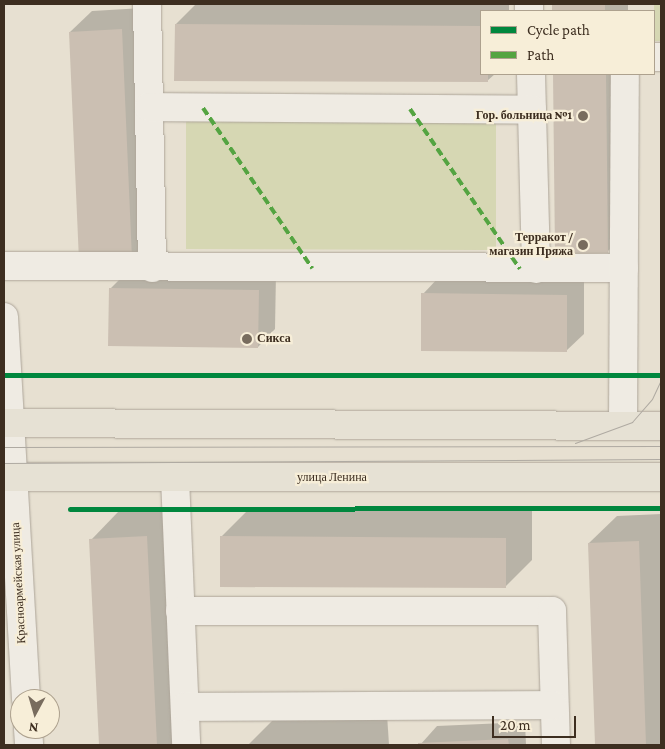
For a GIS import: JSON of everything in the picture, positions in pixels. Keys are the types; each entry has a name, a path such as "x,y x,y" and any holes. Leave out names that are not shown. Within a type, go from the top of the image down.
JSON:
{"main road":[{"path":"6,423 661,426"},
{"name":"улица Ленина","path":"8,477 661,477"}],"street":[{"path":"147,4 152,268"},
{"path":"531,75 536,269"},
{"path":"623,425 625,75"},
{"path":"149,107 532,110"},
{"path":"4,266 152,268 624,268"},
{"name":"Красноармейская улица","path":"4,317 8,477 25,689"},
{"path":"175,478 186,745"},
{"path":"180,611 552,611 556,745"},
{"path":"184,707 554,705"}],"green space":[{"path":"654,4 661,4 661,41 655,41"},
{"path":"186,121 496,122 496,250 186,249"}],"building":[{"path":"552,4 605,4 605,10 552,10"},
{"path":"175,24 480,26 480,75 488,75 488,82 174,81"},
{"path":"122,29 132,259 79,261 69,32"},
{"path":"553,75 606,75 608,253 555,254"},
{"path":"109,288 259,290 258,348 108,346"},
{"path":"421,293 567,295 567,352 421,351"},
{"path":"147,536 157,745 99,745 89,539"},
{"path":"220,536 506,538 506,588 220,587"},
{"path":"639,541 646,745 595,745 588,543"},
{"path":"508,739 509,745 418,745 418,743"}],"tram line":[{"path":"575,443 632,422 652,399 661,380"},
{"path":"4,447 661,446"},
{"path":"4,463 661,459"}],"marked path":[{"path":"203,108 312,268"},
{"path":"410,109 520,269"}],"cycle path":[{"path":"4,375 661,375"},
{"path":"70,509 661,508"}],"place":[{"name":"Гор. больница №1","path":"583,116"},
{"name":"Терракот / магазин Пряжа","path":"583,245"},
{"name":"Сикса","path":"247,339"}]}
